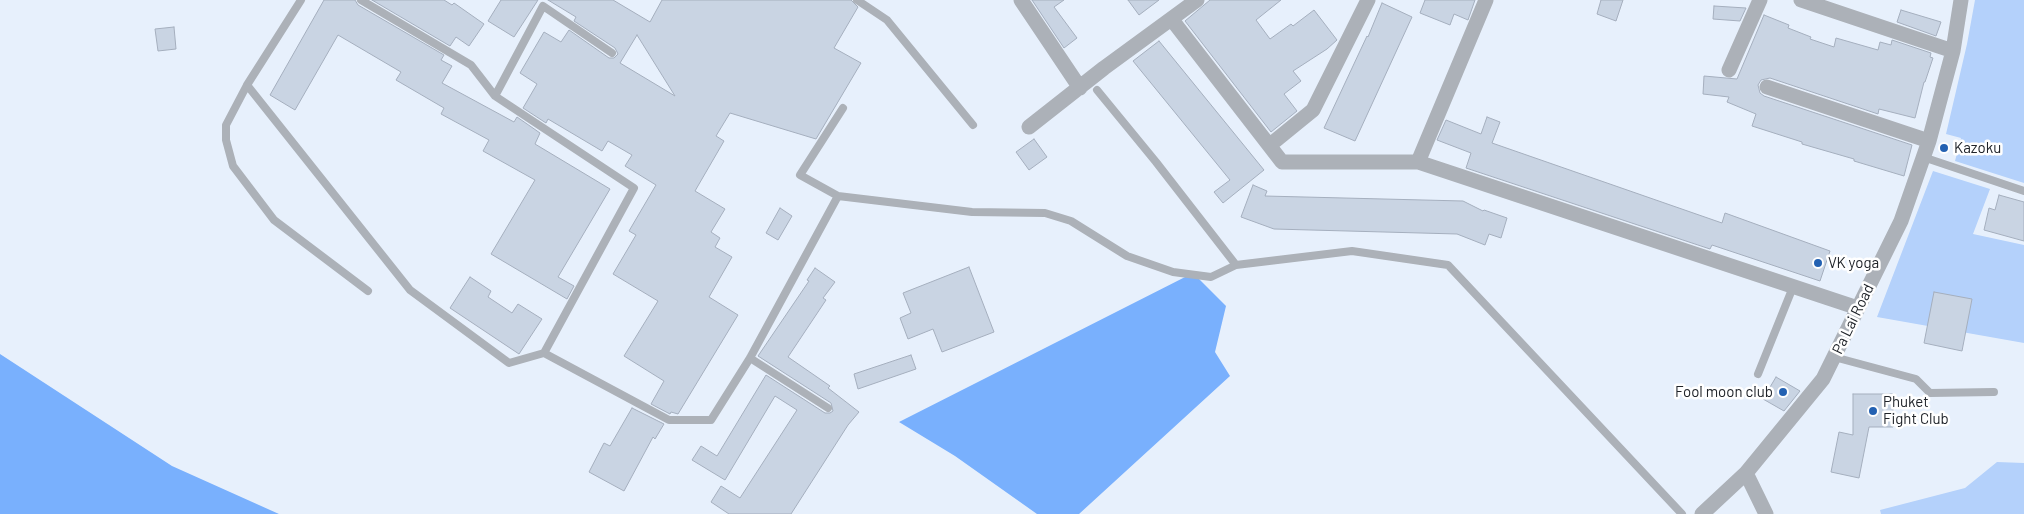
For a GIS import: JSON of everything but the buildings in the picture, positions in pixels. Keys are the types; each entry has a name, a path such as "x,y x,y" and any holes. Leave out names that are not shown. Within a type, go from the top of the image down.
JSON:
{"street":[{"path":"1020,0 1080,88"},
{"path":"1029,127 1104,68 1197,0"},
{"path":"1270,145 1313,110 1368,0"},
{"path":"1418,162 1486,0"},
{"path":"1729,70 1760,0"},
{"path":"1801,0 1953,50"},
{"name":"Pa Lai Road","path":"1702,514 1746,473 1823,380 1901,221 1929,141 1953,50 1961,0"},
{"path":"1176,25 1282,162 1418,162 1858,308"},
{"path":"1767,87 1929,141"},
{"path":"1746,473 1766,514"}],"lane":[{"path":"301,0 248,85 226,125 226,140 233,166 274,220 368,291"},
{"path":"361,0 471,65 495,96 634,188 544,353"},
{"path":"857,0 887,20 973,124"},
{"path":"495,96 543,6 612,53"},
{"path":"248,85 410,290 509,363 544,353 669,420 711,420 750,358 838,196"},
{"path":"1097,90 1236,265"},
{"path":"843,108 800,175 838,196 972,212 1045,213 1071,221 1126,256 1173,272 1211,277 1236,265 1352,251 1448,265 1682,514"},
{"path":"1923,157 2024,191"},
{"path":"1758,374 1793,286"},
{"path":"1834,357 1916,379 1930,393 1994,392"},
{"path":"750,358 828,408"}],"shaded area":[{"path":"1975,0 2024,0 2024,183 1955,161 1961,138 1946,134"},
{"path":"1933,171 1990,189 1973,234 2024,245 2024,343 1877,317"},
{"path":"1997,462 2024,463 2024,514 1881,514 1880,510 1965,488"}],"water":[{"path":"1193,273 1226,306 1215,352 1230,376 1079,514 1037,514 955,456 899,422"},
{"path":"0,354 172,466 279,514 0,514"}],"place":[{"name":"Kazoku","path":"1944,148"},
{"name":"VK yoga","path":"1818,263"},
{"name":"Fool moon club","path":"1783,392"},
{"name":"Phuket Fight Club","path":"1873,411"}]}
